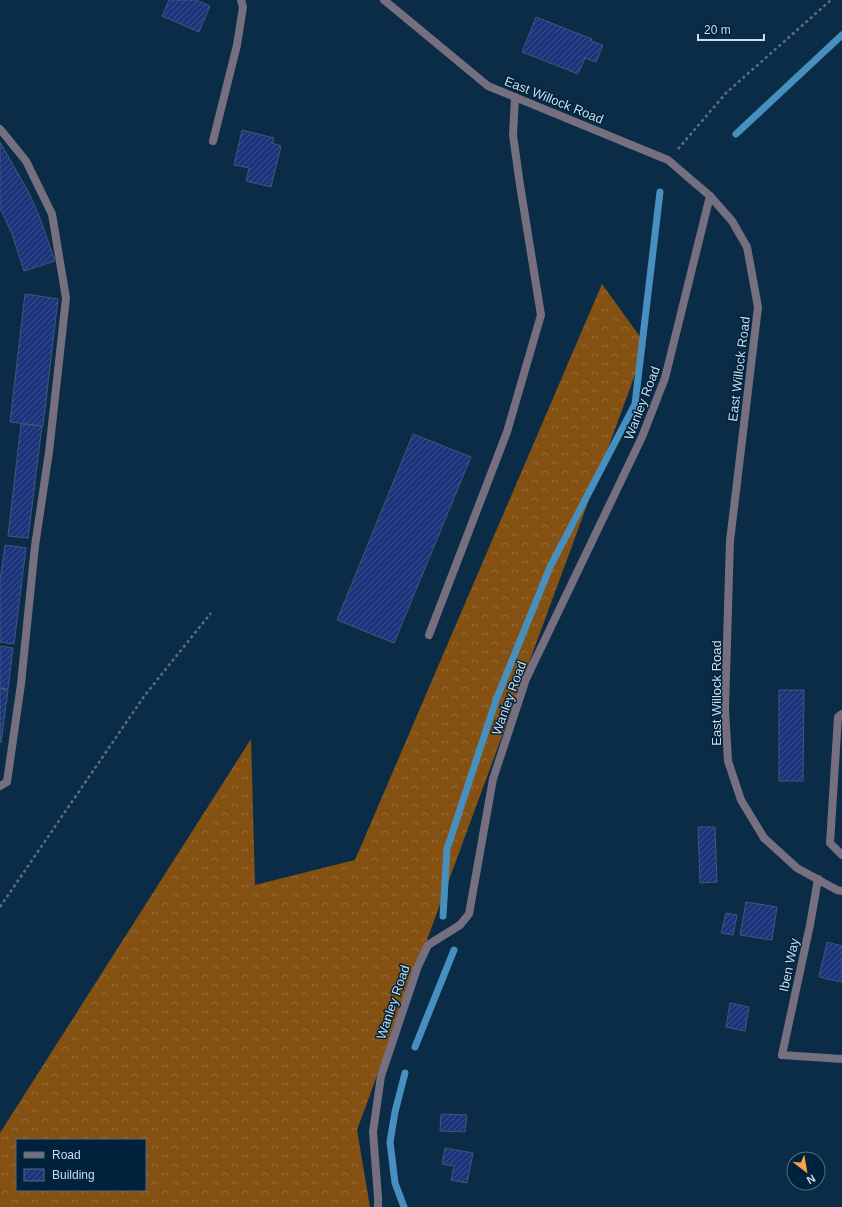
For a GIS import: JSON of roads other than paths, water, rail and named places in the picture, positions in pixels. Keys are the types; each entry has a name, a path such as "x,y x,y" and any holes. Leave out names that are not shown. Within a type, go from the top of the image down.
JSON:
{"street":[{"path":"213,141 236,45 243,7 241,0"},
{"name":"East Willock Road","path":"384,0 488,86 668,160 710,196 732,221 747,247 758,307 730,541 725,709 728,761 741,800 764,838 798,868 837,890 842,891"},
{"path":"429,635 507,432 542,315 520,186 513,134 515,97"},
{"path":"0,129 26,161 52,214 66,298 49,452 35,546 21,684 7,782 0,786"},
{"name":"Wanley Road","path":"378,1207 372,1132 381,1076 389,1051 418,966 428,945 460,925 469,914 493,779 526,679 642,438 665,378 710,196"},
{"path":"842,714 838,717 830,843 842,855"},
{"name":"Iben Way","path":"818,879 810,925 782,1055 842,1059"}],"waterway":[{"path":"736,134 842,35"},
{"path":"443,916 447,849 496,700 550,567 635,404 660,192"},
{"path":"415,1047 454,950"},
{"path":"404,1207 395,1183 390,1142 395,1112 405,1073"}]}
